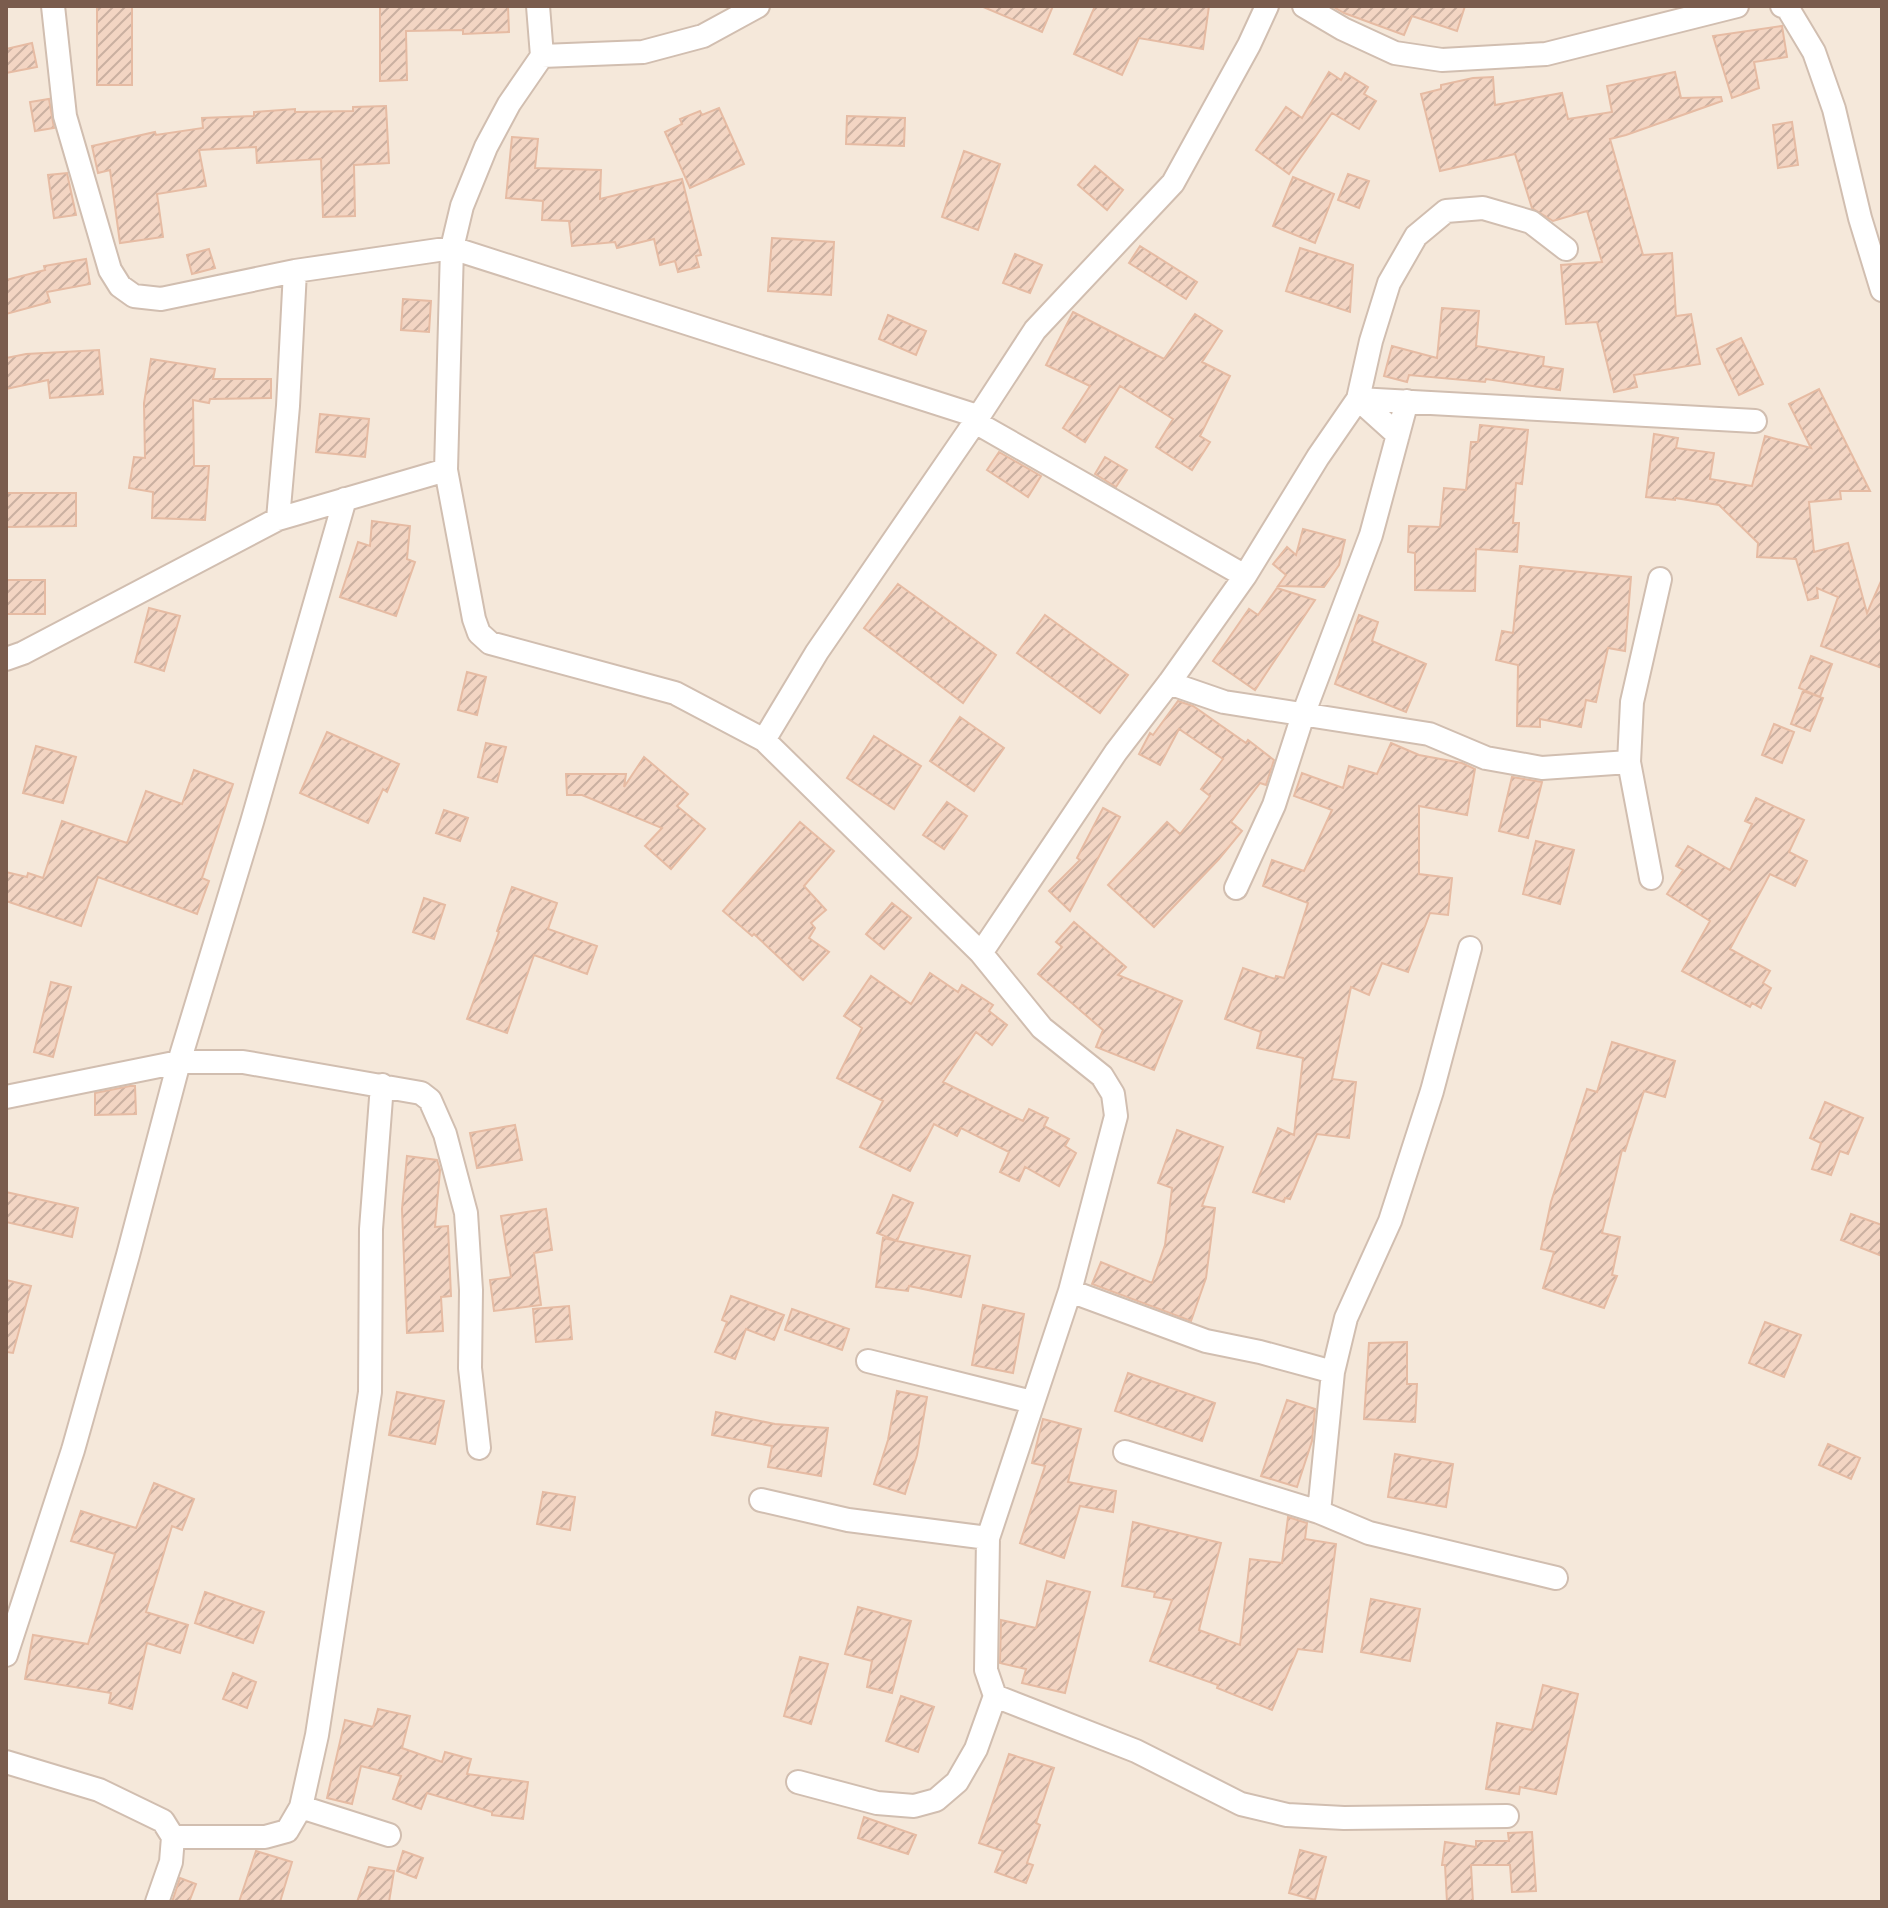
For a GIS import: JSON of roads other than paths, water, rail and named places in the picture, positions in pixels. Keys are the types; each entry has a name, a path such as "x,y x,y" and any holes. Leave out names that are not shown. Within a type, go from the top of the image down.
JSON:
{"street":[{"path":"53,6 65,116 110,270 120,286 134,296 161,299 295,271 452,248 976,419 1245,576"},
{"path":"538,6 542,56 509,104 486,147 462,206 452,248 446,470 479,633 490,643 675,693 764,740 981,953 1042,1028 1102,1076 1113,1094 1116,1116 1070,1291 988,1538 986,1670 995,1696 976,1749 957,1782 936,1800 914,1806 877,1803 798,1782"},
{"path":"542,56 643,52 703,36 758,6"},
{"path":"764,740 817,652 1035,330 1173,183 1267,6"},
{"path":"1304,6 1343,29 1395,53 1442,60 1546,54 1737,6"},
{"path":"1782,6 1787,7 1814,52 1834,109 1860,218 1882,290"},
{"path":"981,953 1107,766 1245,576 1318,457 1358,399 1371,341 1389,283 1416,236 1446,211 1483,208 1531,222 1566,249"},
{"path":"278,519 295,271"},
{"path":"1358,399 1755,421"},
{"path":"1358,399 1398,435"},
{"path":"1236,888 1274,805 1303,715 1371,535 1407,401"},
{"path":"6,659 23,653 278,519 446,470"},
{"path":"6,1655 73,1450 179,1062 345,499"},
{"path":"1651,878 1629,762 1632,702 1660,579"},
{"path":"1169,683 1224,702 1429,734 1486,758 1542,768 1629,762"},
{"path":"1319,1512 1333,1372 1346,1318 1390,1221 1432,1091 1470,948"},
{"path":"6,1097 179,1062 243,1062 421,1093 430,1100 445,1134 466,1213 471,1290 470,1368 479,1448"},
{"path":"173,1837 265,1837 287,1831 301,1807 317,1735 370,1392 371,1229 382,1085"},
{"path":"1070,1291 1206,1341 1333,1372"},
{"path":"868,1361 1032,1402"},
{"path":"1125,1452 1319,1512 1369,1533 1556,1578"},
{"path":"761,1500 848,1520 988,1538"},
{"path":"995,1696 1136,1751 1241,1804 1287,1815 1344,1818 1507,1816"},
{"path":"6,1762 99,1790 163,1821 173,1837 171,1862 157,1902"},
{"path":"301,1807 389,1835"}]}
